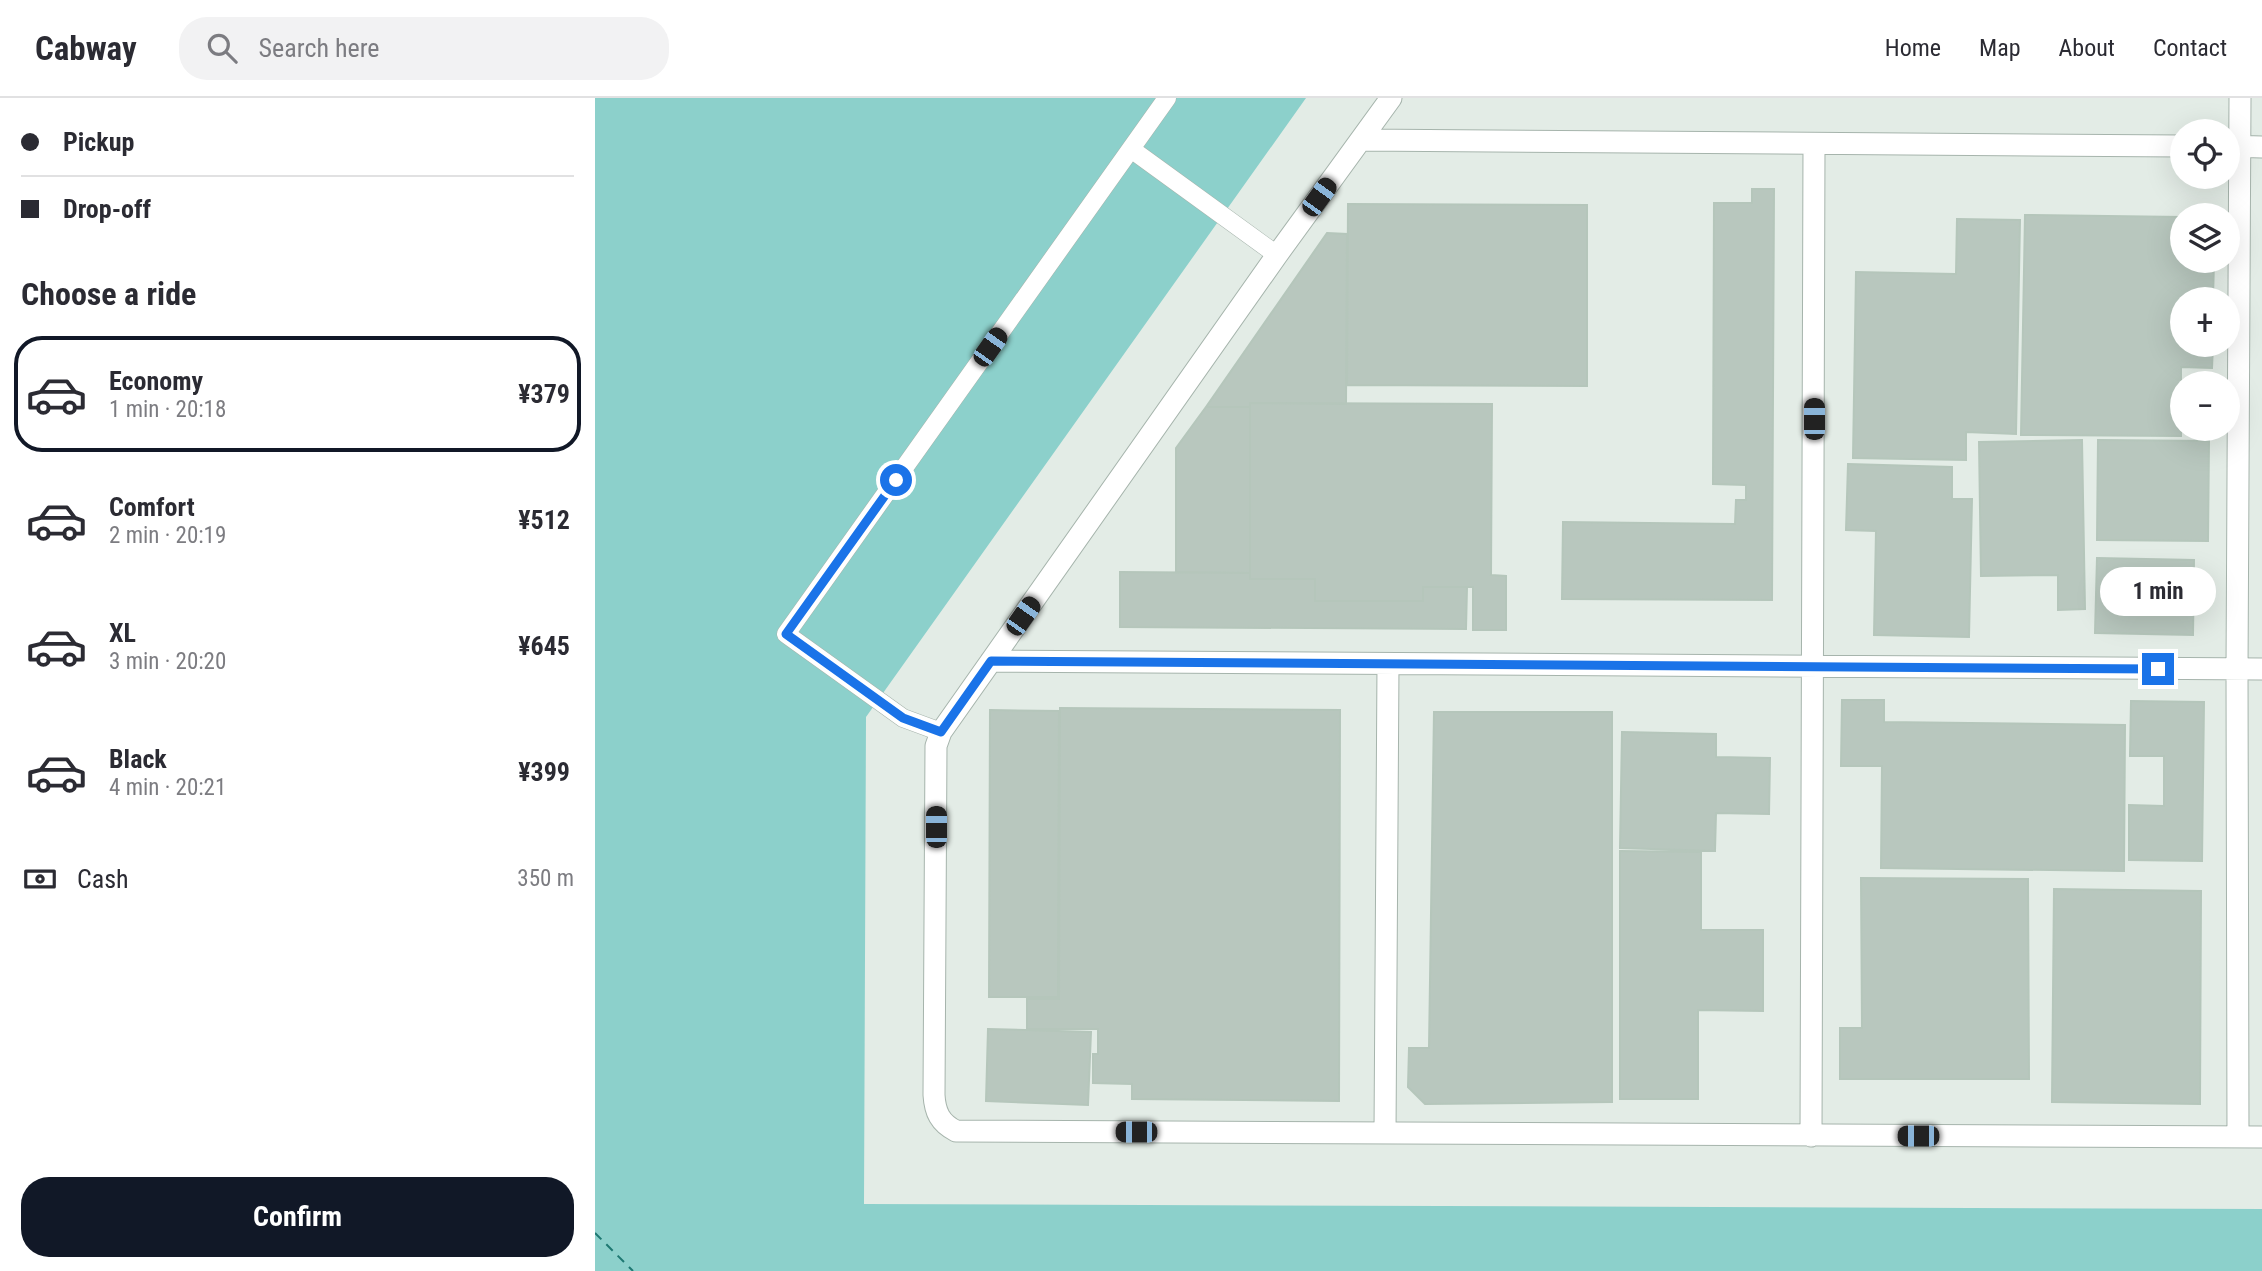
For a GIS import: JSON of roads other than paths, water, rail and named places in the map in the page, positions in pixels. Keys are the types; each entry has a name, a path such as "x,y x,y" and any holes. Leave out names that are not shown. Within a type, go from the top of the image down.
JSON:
{"street":[{"path":"1391,98 941,732 936,746 934,1095 935,1110 940,1119 947,1127 956,1131 2262,1137"},
{"path":"2238,119 2241,98"},
{"path":"1361,140 2170,146"},
{"path":"1811,1136 1814,145"},
{"path":"2240,146 2262,147"},
{"path":"2234,189 2238,1137"},
{"path":"991,661 2262,669"},
{"path":"1385,1133 1388,664"}],"lane":[{"path":"941,732 903,718 786,634 1167,98"},
{"path":"1131,149 1277,255"}],"water":[{"path":"595,98 1306,98 866,717 864,1204 2262,1209 2262,1271 595,1271"}]}
